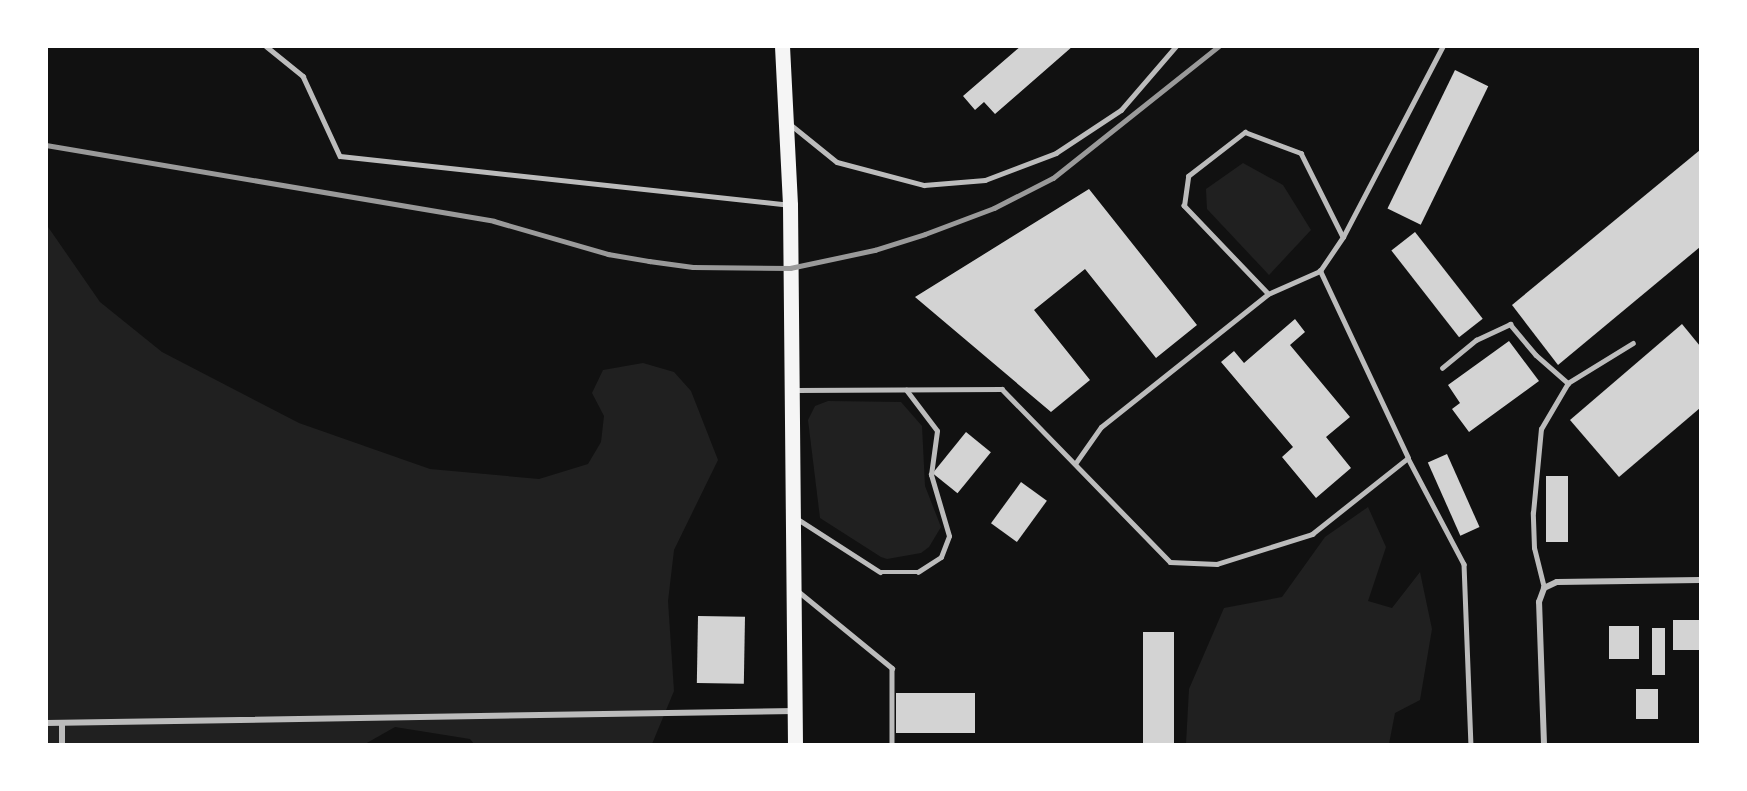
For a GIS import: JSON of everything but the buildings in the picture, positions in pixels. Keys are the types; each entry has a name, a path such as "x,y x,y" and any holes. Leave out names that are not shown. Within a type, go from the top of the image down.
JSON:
{"main road":[{"path":"782,46 790,206 791,515 795,744"}],"street":[{"path":"1544,744 1539,602 1544,588 1557,582 1701,580"},
{"path":"46,723 795,711"},
{"path":"62,723 62,744"}],"lane":[{"path":"266,46 303,76 340,156 790,206"},
{"path":"786,120 837,162 924,185 985,180 1056,153 1121,110 1176,46"},
{"path":"1075,464 1101,427 1268,294 1320,271 1343,237 1443,46"},
{"path":"1268,294 1184,206 1188,176 1245,132 1301,153 1343,237"},
{"path":"1320,271 1408,458 1464,564 1471,744"},
{"path":"1442,368 1476,340 1510,324 1536,355 1568,383"},
{"path":"1544,588 1534,548 1533,513 1541,429 1568,383 1633,343"},
{"path":"790,390 1002,389 1170,562 1217,564 1312,534 1408,458"},
{"path":"791,515 880,572 918,572 941,556 949,536 931,475 937,431 906,390"},
{"path":"793,586 892,668 892,744"}],"shaded area":[{"path":"1243,163 1283,185 1311,230 1269,275 1207,209 1206,189"},
{"path":"46,224 100,302 162,352 299,423 430,469 539,479 588,464 601,442 604,416 592,393 603,370 643,363 674,372 691,391 718,460 674,550 668,601 674,691 652,744 474,744 470,739 395,727 365,744 47,744"},
{"path":"828,401 901,402 922,426 925,486 941,527 929,547 921,553 887,559 881,557 820,518 808,420 815,406"},
{"path":"1368,507 1386,547 1368,601 1392,608 1420,572 1432,629 1420,700 1395,713 1389,744 1186,744 1189,689 1224,608 1282,597 1325,537"}],"railway":[{"path":"46,145 494,221 608,254 649,261 693,267 790,268 875,250 925,234 994,208 1053,178 1219,46"}]}
